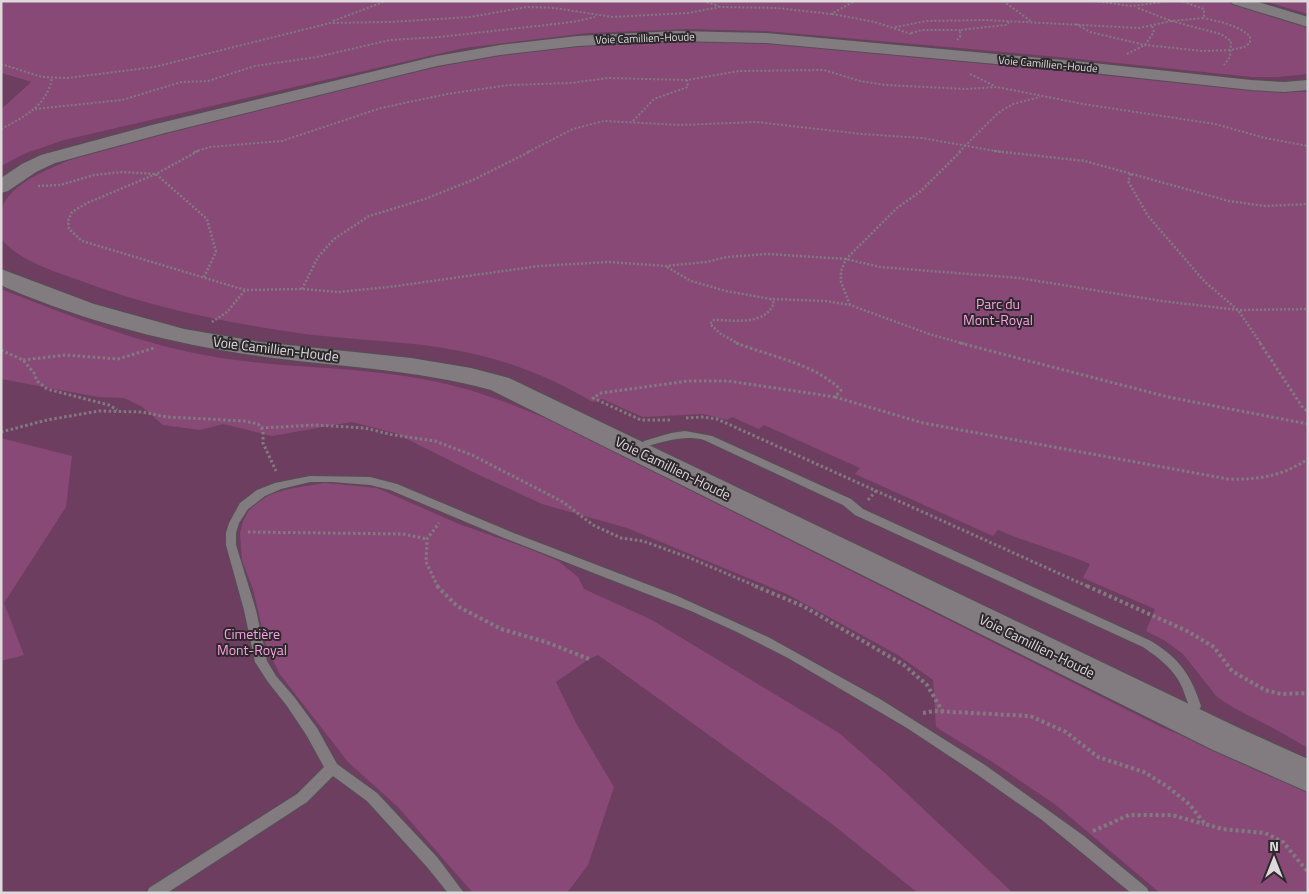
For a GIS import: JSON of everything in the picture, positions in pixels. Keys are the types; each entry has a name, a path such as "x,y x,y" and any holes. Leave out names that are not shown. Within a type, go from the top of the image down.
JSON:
{"street":[{"path":"1238,1 1308,20"},
{"path":"1249,1 1308,20"},
{"name":"Voie Camillien-Houde","path":"2,183 34,158 88,141 410,64 505,46 624,35 713,34 776,36 1112,67 1220,79 1265,82 1308,80"},
{"name":"Voie Camillien-Houde","path":"2,183 48,159 168,126 437,61 515,48 578,41 676,36 766,38 1074,66 1245,84 1284,87 1308,85"},
{"name":"Voie Camillien-Houde","path":"1,262 46,283 111,307 196,331 262,343 377,354 482,370 526,386 601,422 647,430 749,495 1051,641 1308,759"},
{"name":"Voie Camillien-Houde","path":"1,276 92,312 183,336 260,349 414,365 450,371 500,384 1233,742 1308,776"}],"lane":[{"path":"647,430 670,436 683,434 708,438 847,502 858,512 1147,644 1164,654 1177,666 1185,678 1195,706"},
{"path":"457,893 432,862 372,797 332,768 312,732 261,662 250,610 231,545 231,533 240,514 252,499 289,483 310,479 379,483 393,487 574,562 658,592 712,615 771,644 899,717 1006,786 1076,838 1142,893"},
{"path":"154,893 302,798 332,768"}],"path":[{"path":"1,64 52,78 154,67 330,22 386,1"},
{"path":"703,1 720,7"},
{"path":"330,22 389,22 470,17 527,7 555,8 598,16 650,16 688,13 720,7 777,8 832,14 855,1"},
{"path":"1003,1 1032,22"},
{"path":"1094,1 1138,8 1171,21 1221,34 1231,40 1230,56 1220,74 1220,79"},
{"path":"1138,8 1170,1"},
{"path":"1181,1 1204,9 1204,18"},
{"path":"35,109 122,100 181,82 208,81 255,66 324,56 390,40 439,37 573,22 598,16"},
{"path":"895,28 927,20 1032,22 1076,24 1139,28 1171,21 1204,18 1240,29 1250,36 1250,43 1244,47 1231,50 1202,51 1145,46 1134,41 1090,32 1076,24"},
{"path":"910,33 922,30 960,30 1006,25 1009,22"},
{"path":"1112,67 1116,60 1145,46 1154,32 1152,26"},
{"path":"934,50 960,37 960,30"},
{"path":"1308,146 1265,138 1240,130 1183,118 1040,97 997,87 966,89 885,86 860,81 824,70 739,70 687,80 608,78 571,83 510,85 447,94 381,108 282,140 210,147 191,153 156,174 79,207 72,212 68,221 69,229 82,241 245,290 302,289 338,292 389,287 540,266 608,262 666,266 706,262 727,257 767,254 846,259 880,267 1019,278 1162,301 1238,310 1308,309"},
{"path":"1,129 35,109 46,98 52,86 52,78"},
{"path":"633,122 654,99 688,87 687,80"},
{"path":"850,305 843,290 840,269 846,259 897,208 921,190 998,113 1013,104 1040,97"},
{"path":"302,289 318,257 334,239 369,216 425,199 474,179 572,129 604,121 680,125 756,122 862,134 892,134 1006,153 1052,156 1085,161 1229,201 1265,206 1308,204"},
{"path":"2,183 60,185 94,175 122,172 156,174 207,218 216,252 204,277"},
{"path":"1131,174 1128,181 1148,216 1205,282 1238,310 1303,408 1308,412"},
{"path":"666,266 691,281 726,291 771,299 850,305 929,334 1021,360 1168,397 1308,424"},
{"path":"216,320 227,312 245,290"},
{"path":"771,299 774,303 773,307 770,312 761,318 714,320 710,324 720,333 734,341 815,372 837,384 841,390 835,397"},
{"path":"23,360 66,355 118,359 160,346"},
{"path":"1,350 23,360 38,381 47,389 109,405 117,410"},
{"path":"673,419 647,430 636,418 594,398 601,393 688,380 728,381 835,397 881,412 923,422 1228,479 1259,480 1272,477 1296,467 1308,459"},
{"path":"1,432 73,414 117,410 167,417 245,421 258,424 263,430 263,443 276,471 289,483"},
{"path":"682,418 709,417 728,425 1187,631 1214,647 1232,672 1265,690 1281,694 1308,693"},
{"path":"261,428 315,425 364,428 393,436 434,441 472,454 564,502 593,525 622,538 643,541 690,558 803,606 904,665 927,685 943,712"},
{"path":"868,500 876,491"},
{"path":"449,511 427,539 426,562 435,584 457,606 501,628 546,642 588,659"},
{"path":"231,533 272,531 367,532 403,534 427,539"},
{"path":"899,717 934,711 1030,716 1066,732 1098,757 1144,772 1168,786 1189,804 1205,824"},
{"path":"1076,838 1129,814 1172,815 1222,830 1265,833 1283,842 1308,872"}],"green space":[{"name":"Cimetière Mont-Royal","path":"1,1 1308,1 1308,893 1,893 1,309 260,384 1,299 1,139 49,107"},
{"path":"1,1 1224,1 1271,13 1308,27 1308,74 1252,77 1059,57 766,31 688,29 588,33 464,48 64,140 26,153 1,166 1,109 31,82 1,73"},
{"path":"1264,1 1308,1 1308,14"},
{"name":"Parc du Mont-Royal","path":"705,40 800,45 1261,91 1308,92 1308,748 1217,697 1183,654 1164,640 1146,631 1155,609 1083,578 1090,564 998,530 993,536 855,474 860,468 764,425 759,429 732,417 727,420 703,414 643,417 602,399 593,402 537,374 508,363 457,350 305,334 193,314 111,292 51,270 18,254 1,239 1,212 5,201 13,192 36,175 86,154 345,86 486,57 543,48"},
{"path":"1,73 31,82 1,109"},
{"path":"1,289 87,322 176,349 236,360 355,370 427,380 491,397 553,421 1163,728 1222,750 1308,788 1308,893 1160,893 1056,805 936,727 933,680 898,655 787,594 627,528 542,504 395,433 352,422 272,436 223,424 200,430 163,425 141,406 124,398 98,397 1,379"},
{"path":"1,438 72,456 66,507 4,603 24,655 1,661"},
{"path":"325,483 377,488 459,524 533,550 558,561 578,577 584,589 652,620 839,733 886,774 1013,893 918,893 832,824 598,655 589,659 556,682 576,723 614,787 588,865 567,893 473,893 398,807 348,762 279,673 266,645 253,589 242,561 240,533 243,521 249,510 271,494"}]}
